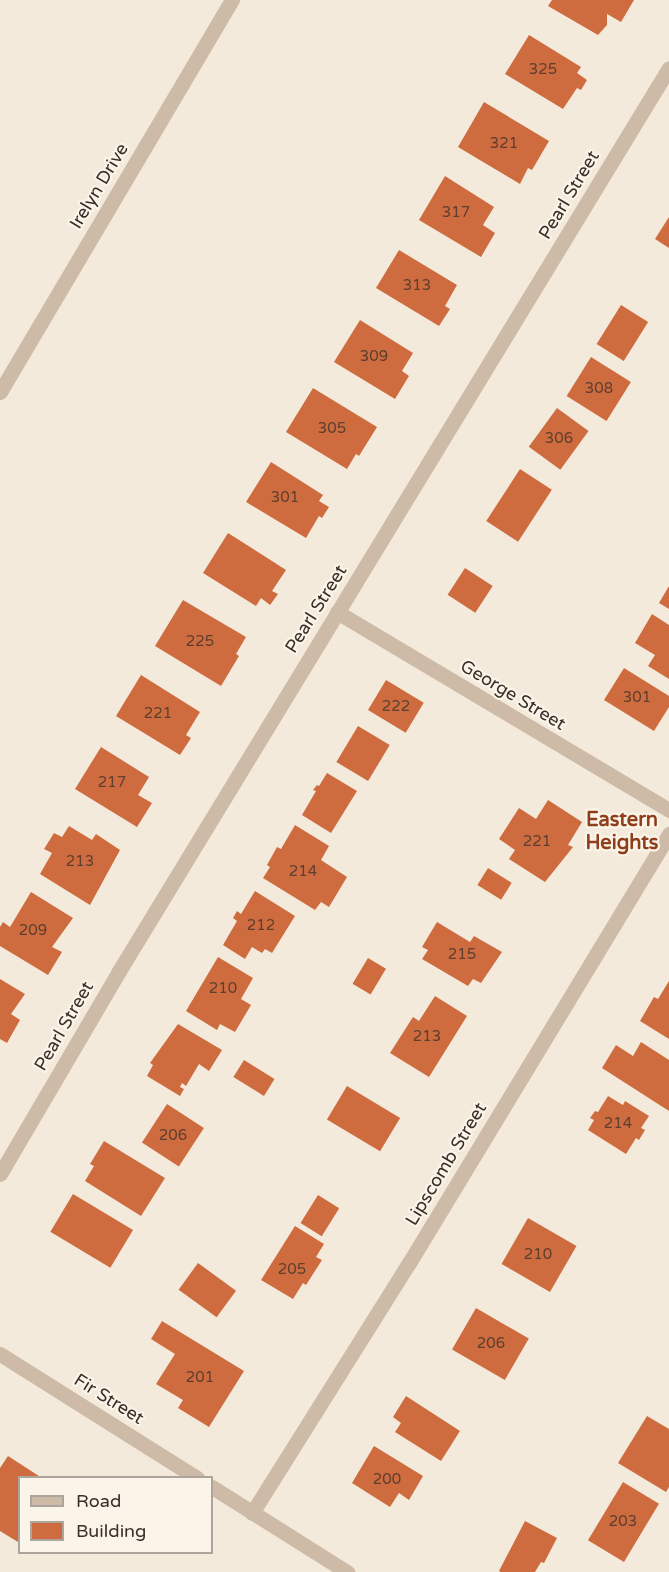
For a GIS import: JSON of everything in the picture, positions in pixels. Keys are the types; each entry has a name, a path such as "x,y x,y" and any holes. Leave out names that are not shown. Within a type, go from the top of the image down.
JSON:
{"street":[{"name":"Irelyn Drive","path":"0,393 232,0"},
{"name":"Pearl Street","path":"0,1174 113,980 669,68"},
{"name":"George Street","path":"337,612 669,810"},
{"name":"Lipscomb Street","path":"252,1513 409,1263 669,834"},
{"name":"Fir Street","path":"0,1354 194,1476"},
{"path":"213,1488 347,1572"}],"building":[{"path":"552,0 634,0 621,22 607,14 607,25 598,35 548,6"},
{"path":"529,35 581,67 577,73 587,80 581,90 577,88 563,109 505,74"},
{"path":"484,102 549,141 532,170 528,168 520,184 458,147"},
{"path":"445,176 494,207 483,225 495,233 481,257 419,220"},
{"path":"669,217 669,248 655,239"},
{"path":"399,250 457,285 445,306 450,309 439,326 376,288"},
{"path":"621,305 648,322 624,361 597,344"},
{"path":"360,320 413,353 402,371 409,376 395,399 334,362"},
{"path":"591,357 631,382 606,421 567,396"},
{"path":"313,388 377,427 359,456 356,454 347,469 286,432"},
{"path":"557,408 589,431 560,470 529,447"},
{"path":"271,462 323,495 319,501 329,507 322,518 319,516 306,538 246,502"},
{"path":"520,469 552,490 518,542 486,521"},
{"path":"228,533 286,570 272,591 278,594 270,605 261,598 256,606 203,573"},
{"path":"465,568 493,586 475,613 448,595"},
{"path":"669,586 669,609 659,603"},
{"path":"183,600 246,637 236,654 239,656 221,686 155,646"},
{"path":"652,614 669,625 669,679 648,666 655,655 635,643"},
{"path":"624,668 669,696 669,707 654,731 604,700"},
{"path":"141,675 200,712 186,735 191,738 180,755 116,716"},
{"path":"386,680 424,703 406,733 368,710"},
{"path":"358,726 390,745 368,781 336,762"},
{"path":"101,747 149,777 138,795 152,803 137,827 75,789"},
{"path":"327,773 357,791 331,833 302,815 316,791 313,790 317,785 319,786"},
{"path":"548,800 582,822 568,845 573,847 545,882 509,859 515,850 499,839 519,808 536,819"},
{"path":"295,825 329,846 321,860 347,877 329,907 321,902 315,910 263,878 270,867 267,865 277,847 281,849"},
{"path":"69,826 92,840 96,834 120,850 90,905 40,874 52,853 44,849 54,833 62,837"},
{"path":"488,868 512,883 501,900 477,885"},
{"path":"255,891 295,916 272,953 265,949 262,953 252,947 245,959 223,945 237,921 233,918 237,911 241,914"},
{"path":"31,892 73,918 52,947 62,952 48,975 0,946 0,927 3,922 10,927"},
{"path":"437,922 470,942 474,936 502,952 481,983 473,979 468,986 422,959 428,950 422,947"},
{"path":"218,957 253,978 241,999 251,1005 235,1032 220,1024 217,1030 186,1011"},
{"path":"368,958 386,969 371,995 353,984"},
{"path":"0,979 25,994 11,1014 20,1020 7,1043 0,1039"},
{"path":"669,981 669,1039 640,1021 654,997 658,999"},
{"path":"435,996 467,1016 429,1077 390,1053 413,1017 419,1021"},
{"path":"178,1024 222,1050 209,1071 199,1064 186,1086 182,1083 180,1087 184,1089 180,1096 147,1076 153,1065 150,1063"},
{"path":"641,1042 669,1060 669,1111 602,1068 616,1045 633,1056"},
{"path":"244,1060 275,1079 264,1096 233,1077"},
{"path":"347,1086 400,1118 380,1151 327,1119"},
{"path":"608,1096 623,1105 625,1101 649,1116 641,1128 645,1130 639,1140 636,1138 626,1154 588,1130 594,1120 590,1118 595,1111 598,1112"},
{"path":"167,1104 204,1128 179,1167 142,1143"},
{"path":"104,1141 165,1178 141,1216 85,1181 94,1166 90,1164"},
{"path":"73,1194 133,1230 110,1268 50,1232"},
{"path":"318,1195 339,1208 322,1236 301,1223"},
{"path":"528,1218 576,1246 550,1292 502,1264"},
{"path":"295,1226 324,1244 316,1257 322,1260 306,1285 303,1283 293,1299 261,1280"},
{"path":"198,1263 236,1291 217,1317 179,1290"},
{"path":"476,1308 529,1338 505,1380 452,1350"},
{"path":"162,1321 244,1371 209,1427 178,1408 183,1400 156,1384 175,1354 151,1339"},
{"path":"406,1396 460,1431 441,1461 395,1432 401,1423 393,1417"},
{"path":"647,1416 669,1429 669,1487 666,1492 618,1463"},
{"path":"374,1446 423,1476 409,1500 399,1493 390,1507 352,1483"},
{"path":"8,1456 39,1476 18,1476 18,1542 0,1531 0,1468"},
{"path":"623,1482 659,1504 624,1562 588,1540"},
{"path":"525,1521 557,1538 544,1563 541,1562 535,1572 501,1572 499,1571"}],"district":[{"name":"Eastern Heights","path":"622,832"}]}
